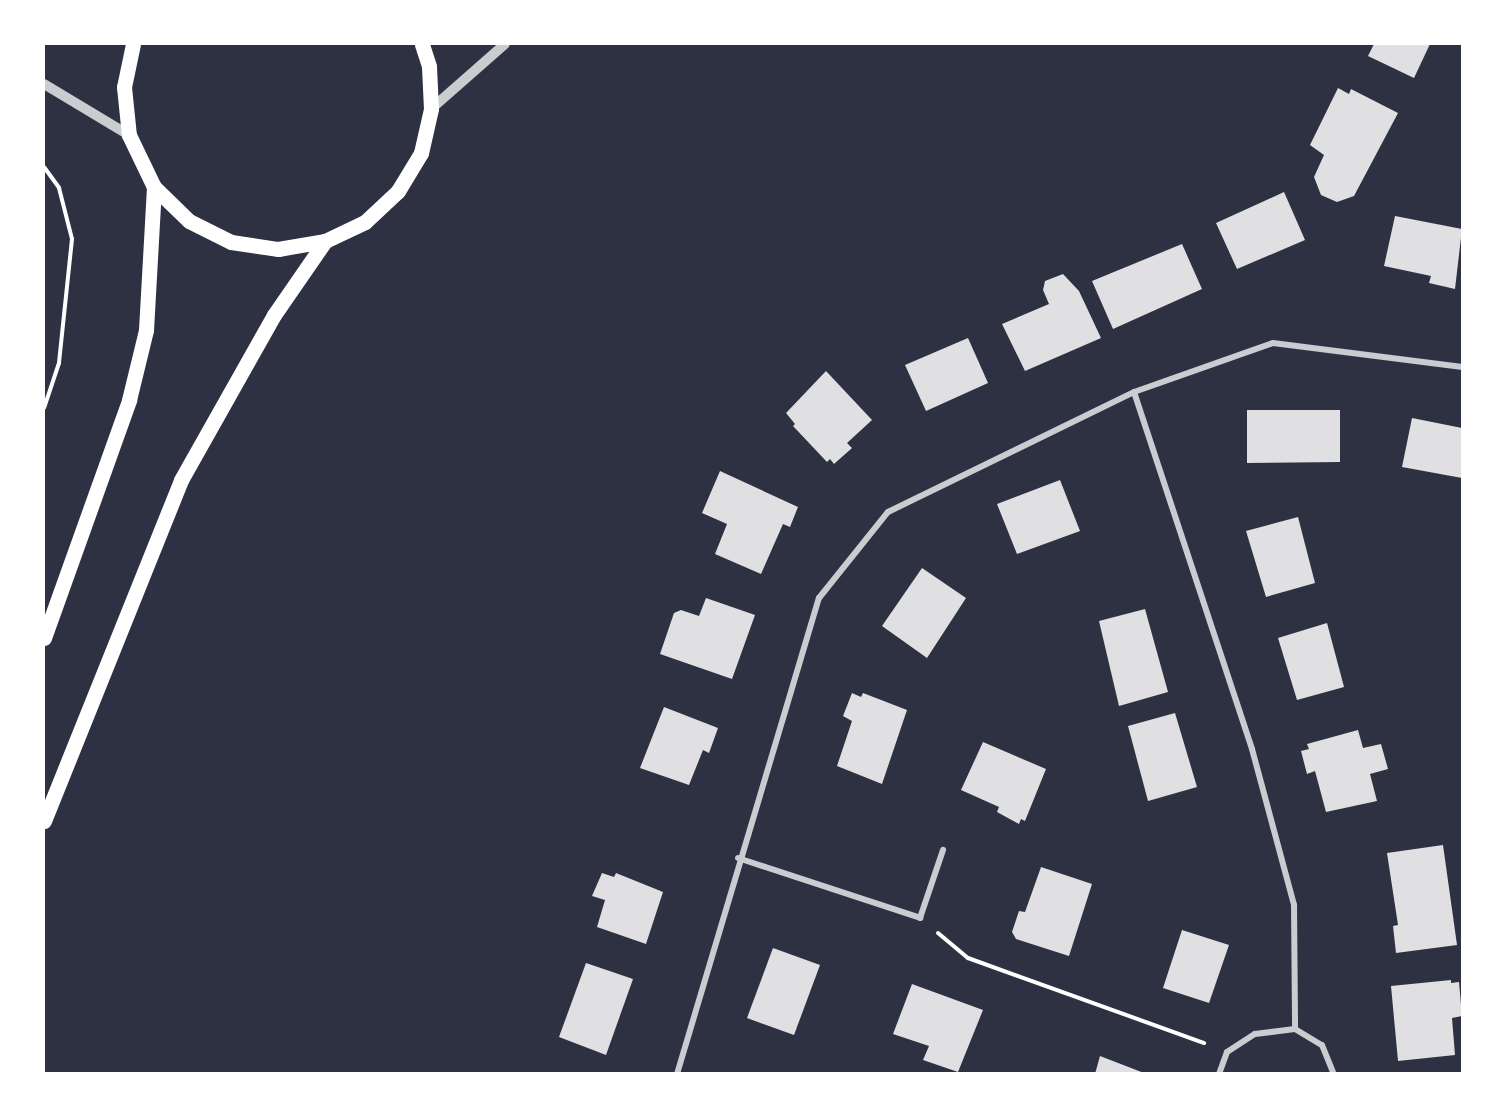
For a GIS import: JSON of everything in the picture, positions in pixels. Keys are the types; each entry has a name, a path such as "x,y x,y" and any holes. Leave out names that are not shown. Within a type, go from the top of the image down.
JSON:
{"main road":[{"path":"133,44 124,87 129,135 154,187 189,221 231,242 278,249 325,241 365,222 398,191 421,153 431,109 429,66 422,44"},
{"path":"44,638 129,400 146,330 154,187"},
{"path":"44,821 181,480 274,315 325,241"}],"street":[{"path":"431,109 505,44"},
{"path":"44,84 129,135"},
{"path":"677,1074 738,858 819,598 888,512 1134,392 1273,343 1462,367"},
{"path":"1134,392 1252,749 1294,905 1295,1029"},
{"path":"738,858 920,918 943,850"},
{"path":"1219,1074 1227,1052 1255,1034 1295,1029 1322,1045 1334,1074"}],"path":[{"path":"44,167 59,188 72,239 59,363 44,408"},
{"path":"920,918 968,958 1227,1052"}],"building":[{"path":"1374,44 1430,44 1414,78 1368,56"},
{"path":"1338,88 1349,94 1351,89 1398,113 1354,196 1337,202 1321,195 1314,177 1324,155 1310,145"},
{"path":"1284,192 1305,240 1237,269 1216,223"},
{"path":"1395,216 1462,229 1455,289 1429,283 1431,276 1384,266"},
{"path":"1182,244 1202,289 1113,329 1092,281"},
{"path":"1063,274 1079,291 1101,338 1025,371 1002,324 1049,304 1043,290 1045,281"},
{"path":"968,338 988,383 926,411 905,365"},
{"path":"826,371 872,420 847,443 852,448 834,464 830,459 827,462 793,426 795,424 786,413"},
{"path":"1247,410 1340,410 1340,462 1247,463"},
{"path":"1412,418 1462,428 1462,478 1402,467"},
{"path":"720,471 798,507 790,527 783,524 761,574 715,554 727,524 702,513"},
{"path":"1060,480 1080,531 1017,554 997,504"},
{"path":"1298,517 1315,583 1266,597 1246,531"},
{"path":"922,568 966,598 927,658 882,626"},
{"path":"706,598 755,615 732,679 660,654 674,613 681,610 699,616"},
{"path":"1145,609 1168,692 1119,706 1099,621"},
{"path":"1327,623 1344,687 1297,700 1278,638"},
{"path":"852,693 861,697 863,693 907,710 882,784 837,766 852,721 843,716"},
{"path":"664,707 718,728 709,753 703,750 689,785 640,768"},
{"path":"1175,713 1197,787 1148,801 1128,726"},
{"path":"1358,730 1363,748 1381,744 1388,769 1370,774 1377,801 1326,812 1315,771 1307,774 1301,751 1309,749 1307,744"},
{"path":"983,742 1046,769 1025,821 1021,819 1019,824 997,812 999,807 961,790"},
{"path":"1443,845 1457,945 1396,953 1393,926 1398,925 1387,853"},
{"path":"1041,867 1092,884 1069,956 1016,939 1012,932 1019,911 1025,912"},
{"path":"602,873 614,877 616,873 663,892 646,944 597,927 605,900 592,896"},
{"path":"1182,930 1229,945 1209,1003 1163,988"},
{"path":"773,948 820,965 794,1035 747,1018"},
{"path":"586,963 633,979 606,1055 559,1037"},
{"path":"1451,980 1451,983 1459,982 1462,1016 1452,1018 1455,1055 1398,1061 1391,986"},
{"path":"912,984 983,1010 958,1072 923,1060 929,1046 893,1034"},
{"path":"1100,1056 1144,1073 1144,1074 1095,1074"}]}
